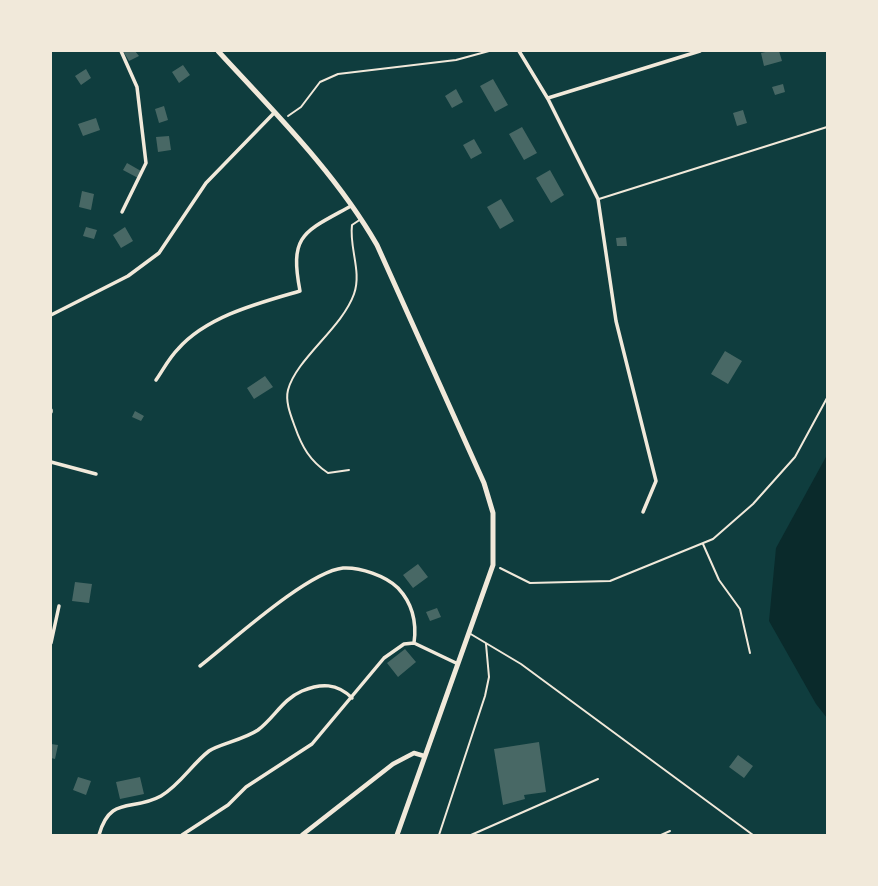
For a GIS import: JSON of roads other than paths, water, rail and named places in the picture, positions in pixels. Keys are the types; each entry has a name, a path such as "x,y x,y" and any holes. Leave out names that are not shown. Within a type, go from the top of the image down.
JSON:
{"main road":[{"path":"218,51 282,120 362,219 382,257 484,483 493,513 493,565 397,835"}],"street":[{"path":"121,51 137,87 146,163 122,212"},
{"path":"519,51 548,99 598,199 616,321 656,481 643,512"},
{"path":"548,99 700,51"},
{"path":"51,315 128,276 159,253 206,183 274,113"},
{"path":"156,380 178,349 200,329 252,306 300,291 295,250 301,239 352,205"},
{"path":"51,462 96,474"},
{"path":"200,666 300,586 343,568 372,573 392,582 408,598 414,617 414,643"},
{"path":"51,643 59,606"},
{"path":"182,835 228,805 246,787 312,744 393,649 414,643 456,663"},
{"path":"99,835 104,816 114,809 162,795 211,750 231,744 259,729 279,707 302,691 331,685 343,689 352,698"},
{"path":"302,835 393,764 414,753 424,756"}],"lane":[{"path":"598,199 827,127"},
{"path":"349,470 328,473 313,463 301,443 289,409 287,391 293,379 344,315 355,293 358,276 351,237 352,225 362,219"},
{"path":"468,632 521,664 753,835"},
{"path":"439,835 485,696 489,677 486,643"},
{"path":"471,835 598,779"},
{"path":"661,835 670,831"}],"water":[{"path":"827,455 827,718 816,704 769,621 776,548"}]}
